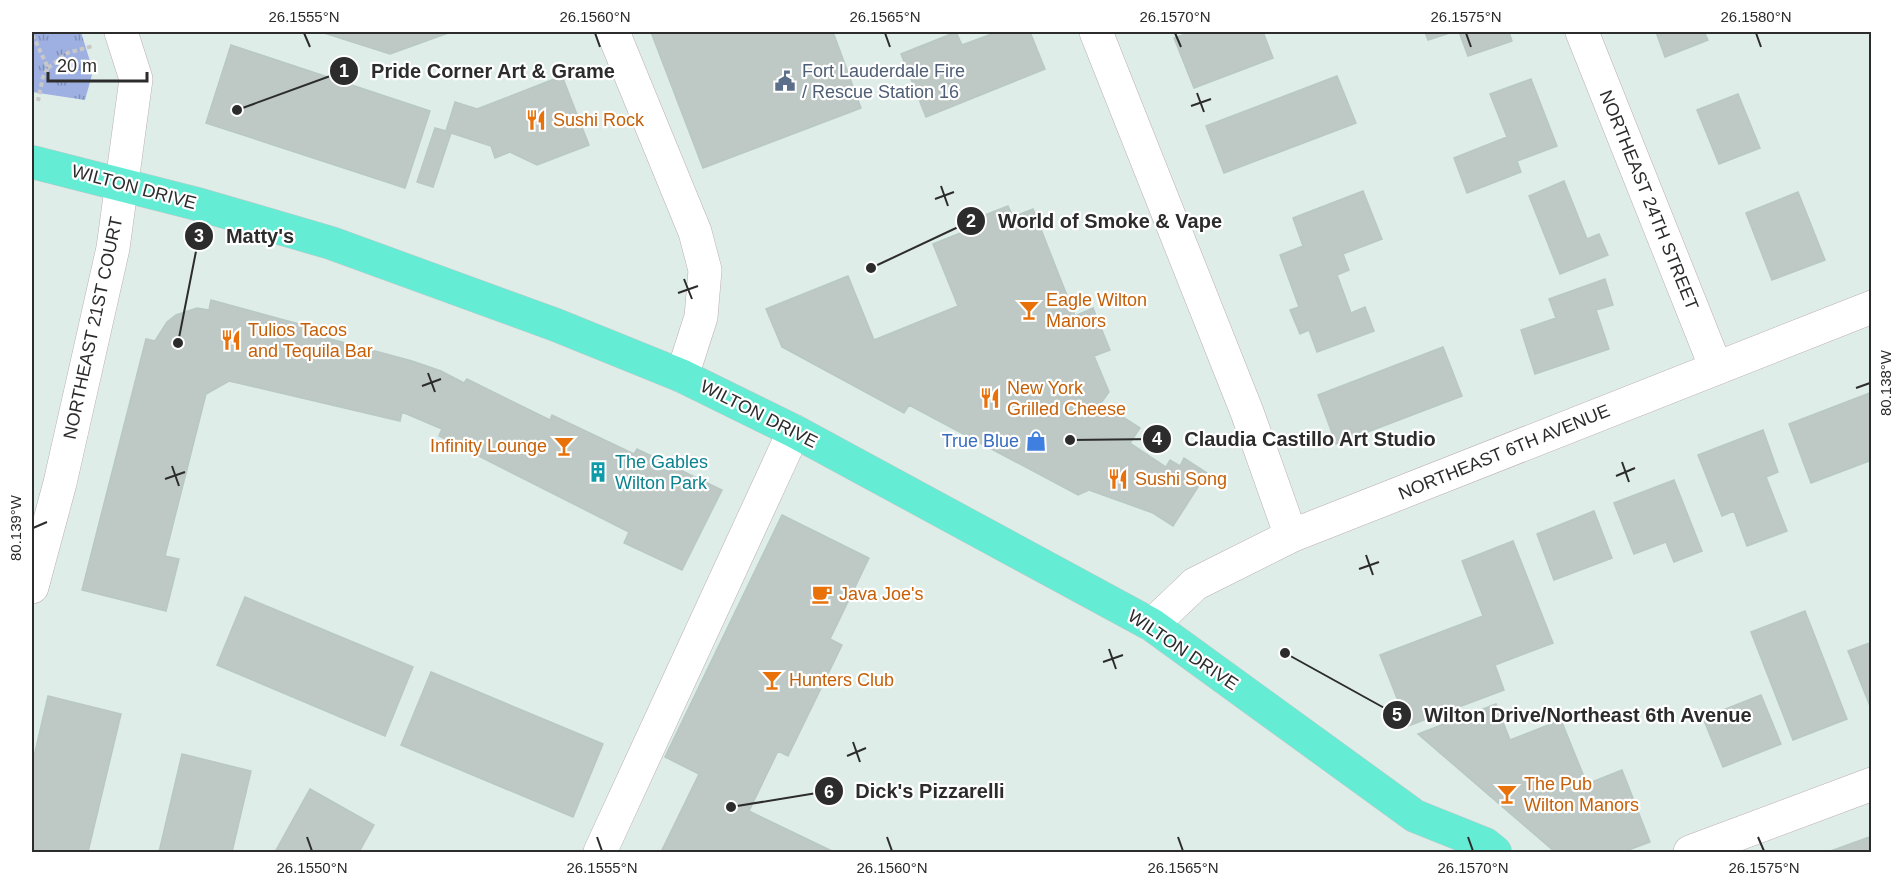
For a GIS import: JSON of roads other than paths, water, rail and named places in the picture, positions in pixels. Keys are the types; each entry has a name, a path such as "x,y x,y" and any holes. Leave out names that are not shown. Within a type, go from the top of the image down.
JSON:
{"main road":[{"name":"WILTON DRIVE","path":"32,162 201,205 332,243 556,325 682,376 794,431 1152,625 1415,816 1485,844 1495,852"},
{"name":"WILTON DRIVE","path":"1415,816 1436,852"}],"street":[{"path":"613,32 695,232 705,270 701,317 682,376"},
{"path":"1096,32 1247,412 1291,536"},
{"name":"NORTHEAST 24TH STREET","path":"1582,32 1716,369"},
{"name":"NORTHEAST 21ST COURT","path":"32,587 60,483 113,248 122,184 136,79 107,38"},
{"name":"NORTHEAST 6TH AVENUE","path":"1152,625 1195,584 1291,536 1872,307"},
{"path":"600,852 794,431"},
{"path":"1698,851 1872,784"}],"place":[{"name":"Fort Lauderdale Fire / Rescue Station 16","path":"785,81"},
{"name":"Pride Corner Art & Grame","path":"237,110"},
{"name":"Sushi Rock","path":"536,120"},
{"name":"World of Smoke & Vape","path":"871,268"},
{"name":"Eagle Wilton Manors","path":"1029,310"},
{"name":"Tulios Tacos and Tequila Bar","path":"231,340"},
{"name":"Matty's","path":"178,343"},
{"name":"New York Grilled Cheese","path":"990,398"},
{"name":"Claudia Castillo Art Studio","path":"1070,440"},
{"name":"True Blue","path":"1036,441"},
{"name":"Infinity Lounge","path":"564,446"},
{"name":"The Gables Wilton Park","path":"598,472"},
{"name":"Sushi Song","path":"1118,479"},
{"name":"Java Joe's","path":"822,594"},
{"name":"Wilton Drive/Northeast 6th Avenue","path":"1285,653"},
{"name":"Hunters Club","path":"772,680"},
{"name":"The Pub Wilton Manors","path":"1507,794"},
{"name":"Dick's Pizzarelli","path":"731,807"}]}
